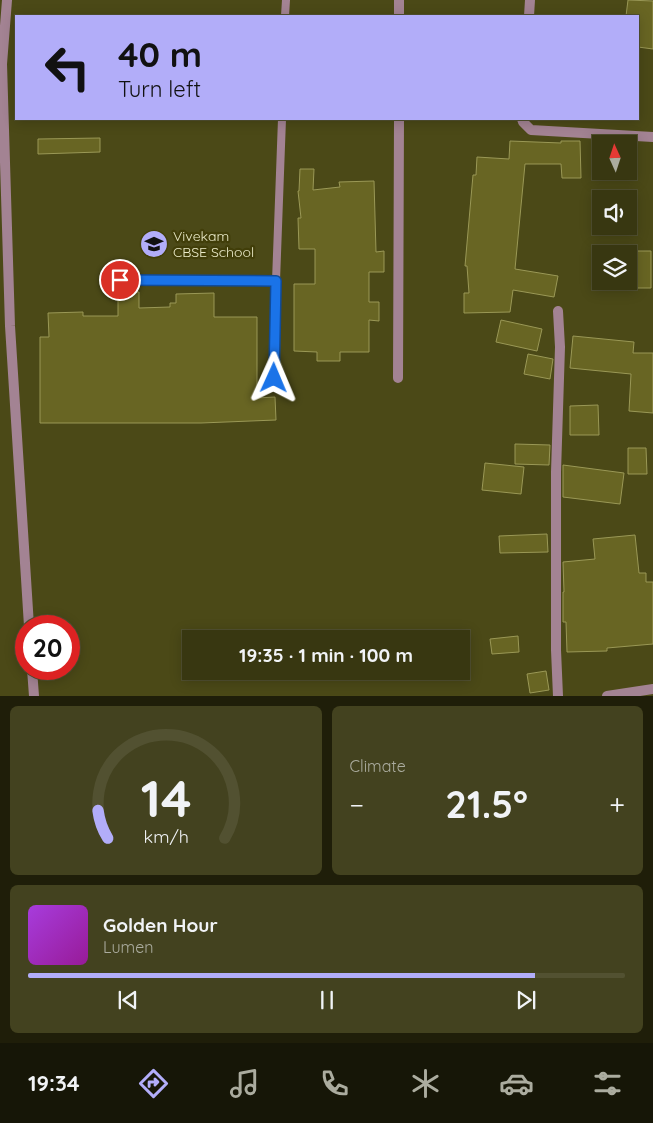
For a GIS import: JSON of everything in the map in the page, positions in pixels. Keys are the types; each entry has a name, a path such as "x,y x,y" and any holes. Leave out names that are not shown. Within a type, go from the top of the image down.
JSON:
{"street":[{"path":"7,0 2,64 10,317 28,615"},
{"path":"399,0 399,15"},
{"path":"529,15 530,0"},
{"path":"398,378 399,120"},
{"path":"522,120 531,130 653,137"},
{"path":"558,311 560,347 556,472 556,650 558,696"},
{"path":"33,680 34,696"},
{"path":"607,696 653,689"}],"lane":[{"path":"285,15 286,0"},
{"path":"274,378 282,120"},
{"path":"120,280 276,281"}],"building":[{"path":"628,0 653,1 653,49 639,47 639,15 626,15"},
{"path":"100,138 100,152 38,154 38,139"},
{"path":"510,141 561,143 561,141 580,141 581,178 562,178 561,164 525,164 515,269 558,276 554,297 513,290 510,312 464,313 464,293 469,293 467,266 465,266 473,175 476,175 477,157 509,159"},
{"path":"300,169 314,169 313,190 340,187 339,182 374,181 376,252 384,251 384,272 369,272 369,302 379,302 379,321 369,320 369,352 340,352 340,361 317,361 317,352 294,351 294,284 315,284 315,249 299,249 298,218 301,218 298,191"},
{"path":"637,251 651,251 651,288 637,288"},
{"path":"118,292 139,292 139,308 170,307 170,303 176,303 176,294 214,293 214,317 257,317 257,398 275,397 276,420 201,423 40,423 40,337 49,337 48,313 83,312 83,316 118,316"},
{"path":"501,320 542,329 537,351 496,342"},
{"path":"573,336 634,342 633,353 653,353 653,413 629,411 631,374 570,368"},
{"path":"528,354 553,359 550,379 524,374"},
{"path":"598,405 599,435 570,435 570,406"},
{"path":"515,444 550,445 549,465 515,464"},
{"path":"628,448 646,448 647,474 628,474"},
{"path":"485,463 524,467 521,494 482,490"},
{"path":"563,465 624,473 620,504 563,497"},
{"path":"547,534 548,552 500,553 499,536"},
{"path":"635,535 639,573 646,573 646,582 653,582 653,644 607,648 607,651 567,652 566,622 563,622 563,562 595,559 593,539"},
{"path":"518,636 519,652 492,654 490,639"},
{"path":"546,671 549,690 530,693 527,674"}],"place":[{"name":"Vivekam CBSE School","path":"154,244"}],"route":[{"path":"120,280 276,281 274,378"}]}
